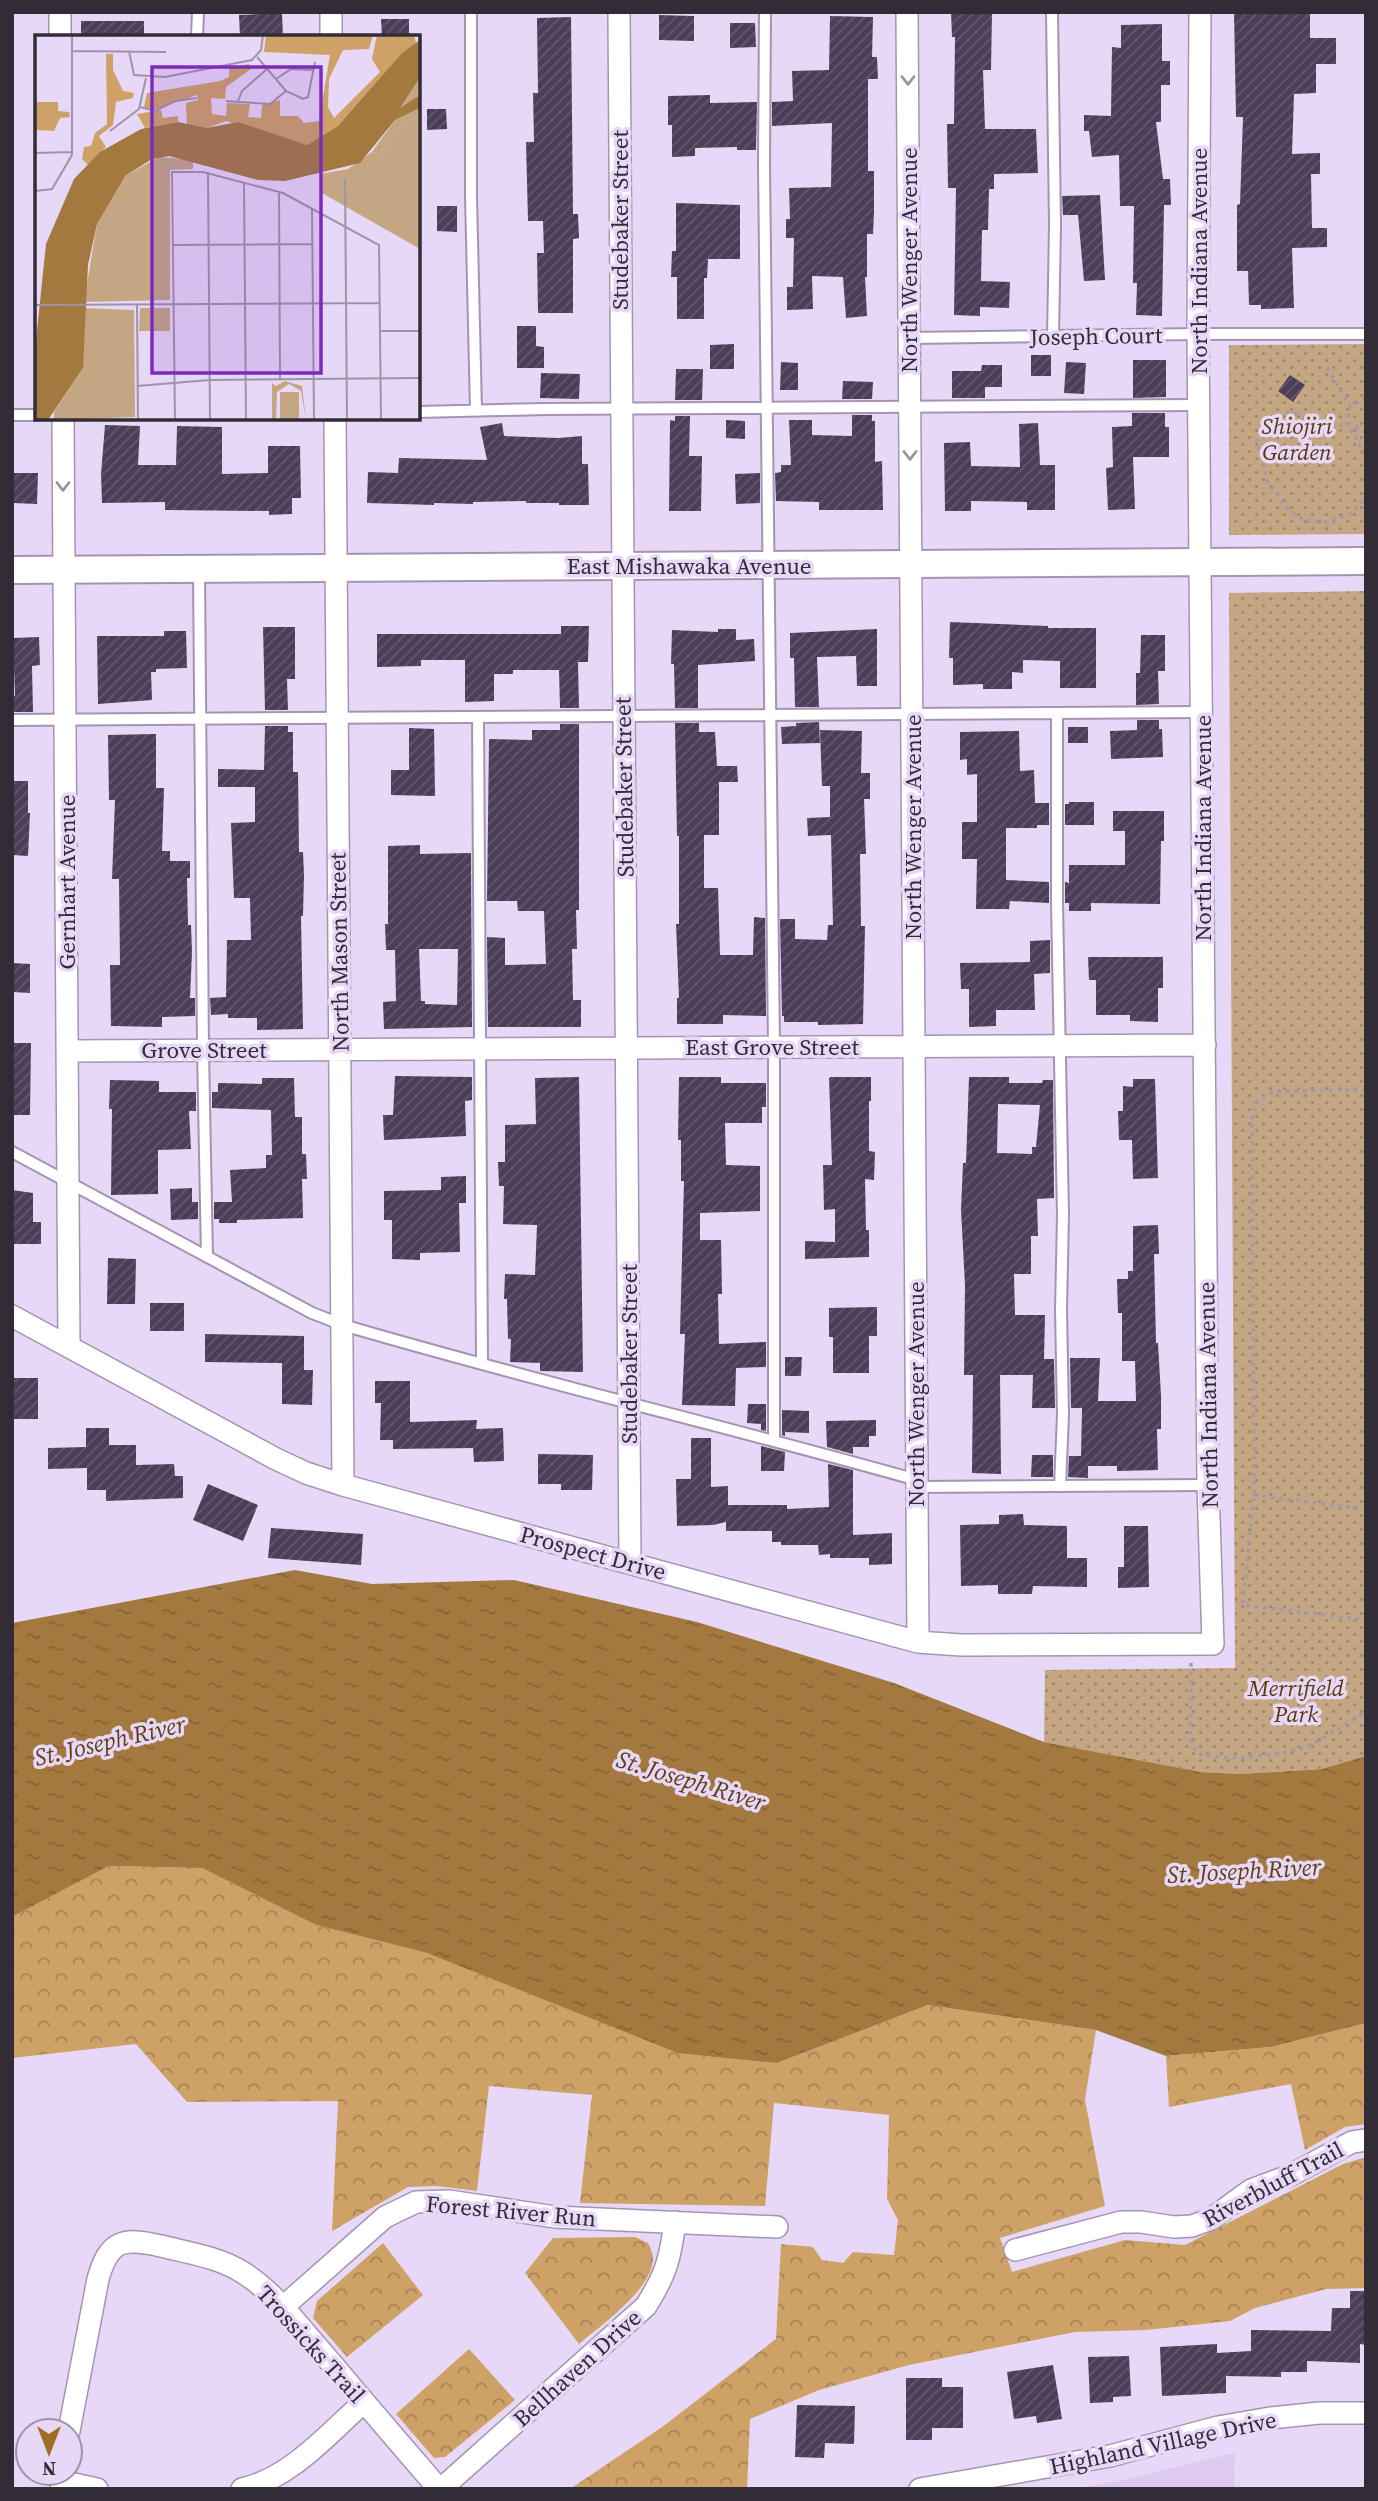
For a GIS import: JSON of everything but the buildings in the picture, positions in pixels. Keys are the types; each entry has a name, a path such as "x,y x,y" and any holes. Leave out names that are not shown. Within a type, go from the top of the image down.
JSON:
{"street":[{"path":"60,12 60,35"},
{"path":"331,12 331,35"},
{"name":"Studebaker Street","path":"619,12 630,1562"},
{"name":"North Wenger Avenue","path":"907,12 918,1642"},
{"name":"North Indiana Avenue","path":"1200,12 1200,563 1208,1485 1213,1644"},
{"name":"Gernhart Avenue","path":"63,420 69,1346"},
{"name":"North Mason Street","path":"335,420 343,1485"},
{"name":"East Mishawaka Avenue","path":"12,570 1366,561"},
{"name":"East Grove Street","path":"340,1049 1205,1045"},
{"name":"Grove Street","path":"68,1051 340,1049"},
{"name":"Prospect Drive","path":"12,1316 276,1460 343,1485 918,1642 961,1645 1213,1644"},
{"name":"Riverbluff Trail","path":"1015,2250 1121,2222 1174,2227 1192,2225 1211,2219 1251,2190 1291,2175 1352,2142 1366,2140"},
{"name":"Forest River Run","path":"283,2307 384,2217 416,2202 449,2201 555,2217 777,2227"},
{"name":"Bellhaven Drive","path":"440,2489 646,2306 660,2285 670,2261 675,2222"},
{"name":"Trossicks Trail","path":"72,2417 104,2257 113,2248 128,2243 145,2243 218,2259 244,2273 283,2307 440,2489"},
{"path":"242,2489 268,2481 290,2468 364,2402"},
{"name":"Highland Village Drive","path":"920,2489 1098,2459 1218,2427 1270,2418 1319,2413 1366,2413"}],"lane":[{"path":"197,35 198,12"},
{"path":"471,12 471,197 476,411"},
{"path":"765,12 764,165 774,1047 774,1440"},
{"path":"1052,12 1055,225 1053,337"},
{"name":"Joseph Court","path":"909,338 1366,334"},
{"path":"420,412 1199,405"},
{"path":"12,415 35,415"},
{"path":"199,569 207,1257"},
{"path":"12,720 1202,712"},
{"path":"1056,713 1063,1215 1063,1415 1060,1486"},
{"path":"478,716 482,1364"},
{"path":"12,1152 312,1313 343,1325 482,1364 774,1440 917,1484 1208,1485"}],"path":[{"path":"1326,368 1350,407 1347,423 1366,457"},
{"path":"1350,407 1366,398"},
{"path":"1366,432 1347,423 1324,431 1295,414 1285,414 1268,425 1258,435 1257,442 1268,484 1277,492 1285,506 1305,521 1328,522 1350,514 1366,498"},
{"path":"1366,1090 1276,1091 1259,1098 1251,1115 1254,1494 1243,1605 1366,1620"},
{"path":"1254,1494 1366,1509"},
{"path":"1191,1644 1189,1731 1195,1749 1203,1756 1239,1758 1285,1754 1311,1745 1366,1712"}],"shaded area":[{"path":"1235,2453 1234,2489 1074,2489 1118,2481"}],"green space":[{"name":"Shiojiri Garden","path":"1366,344 1366,534 1229,535 1229,345"},
{"name":"Merrifield Park","path":"1366,591 1366,1756 1321,1769 1240,1774 1201,1772 1044,1742 1045,1670 1235,1668 1229,593"},
{"path":"109,1866 202,1868 316,1925 427,1953 777,2063 928,2005 1096,2030 1085,2100 1105,2206 1000,2238 1012,2272 1125,2240 1185,2245 1343,2164 1366,2157 1366,2288 1326,2289 1255,2308 1230,2321 1146,2330 1075,2332 909,2365 819,2390 750,2419 747,2489 570,2489 665,2425 776,2339 781,2244 813,2247 822,2260 843,2263 853,2252 894,2255 898,2220 887,2199 889,2115 774,2103 765,2206 580,2203 592,2095 489,2086 477,2191 437,2186 408,2187 332,2231 338,2101 187,2102 136,2044 12,2058 12,1917"},
{"path":"1366,2023 1366,2124 1345,2127 1305,2150 1291,2084 1169,2107 1166,2056 1271,2047"},
{"path":"635,2237 648,2243 653,2258 645,2282 624,2306 579,2344 525,2273 553,2238"},
{"path":"383,2243 423,2295 347,2357 313,2318 317,2301"},
{"path":"469,2349 515,2400 445,2457 434,2458 396,2414"}],"water":[{"name":"St. Joseph River","path":"295,1570 372,1584 514,1580 697,1622 894,1683 1044,1742 1201,1772 1240,1774 1321,1769 1366,1756 1366,2023 1271,2047 1166,2056 1096,2030 928,2005 777,2063 678,2053 427,1953 316,1925 202,1868 109,1866 12,1917 12,1623"}]}
